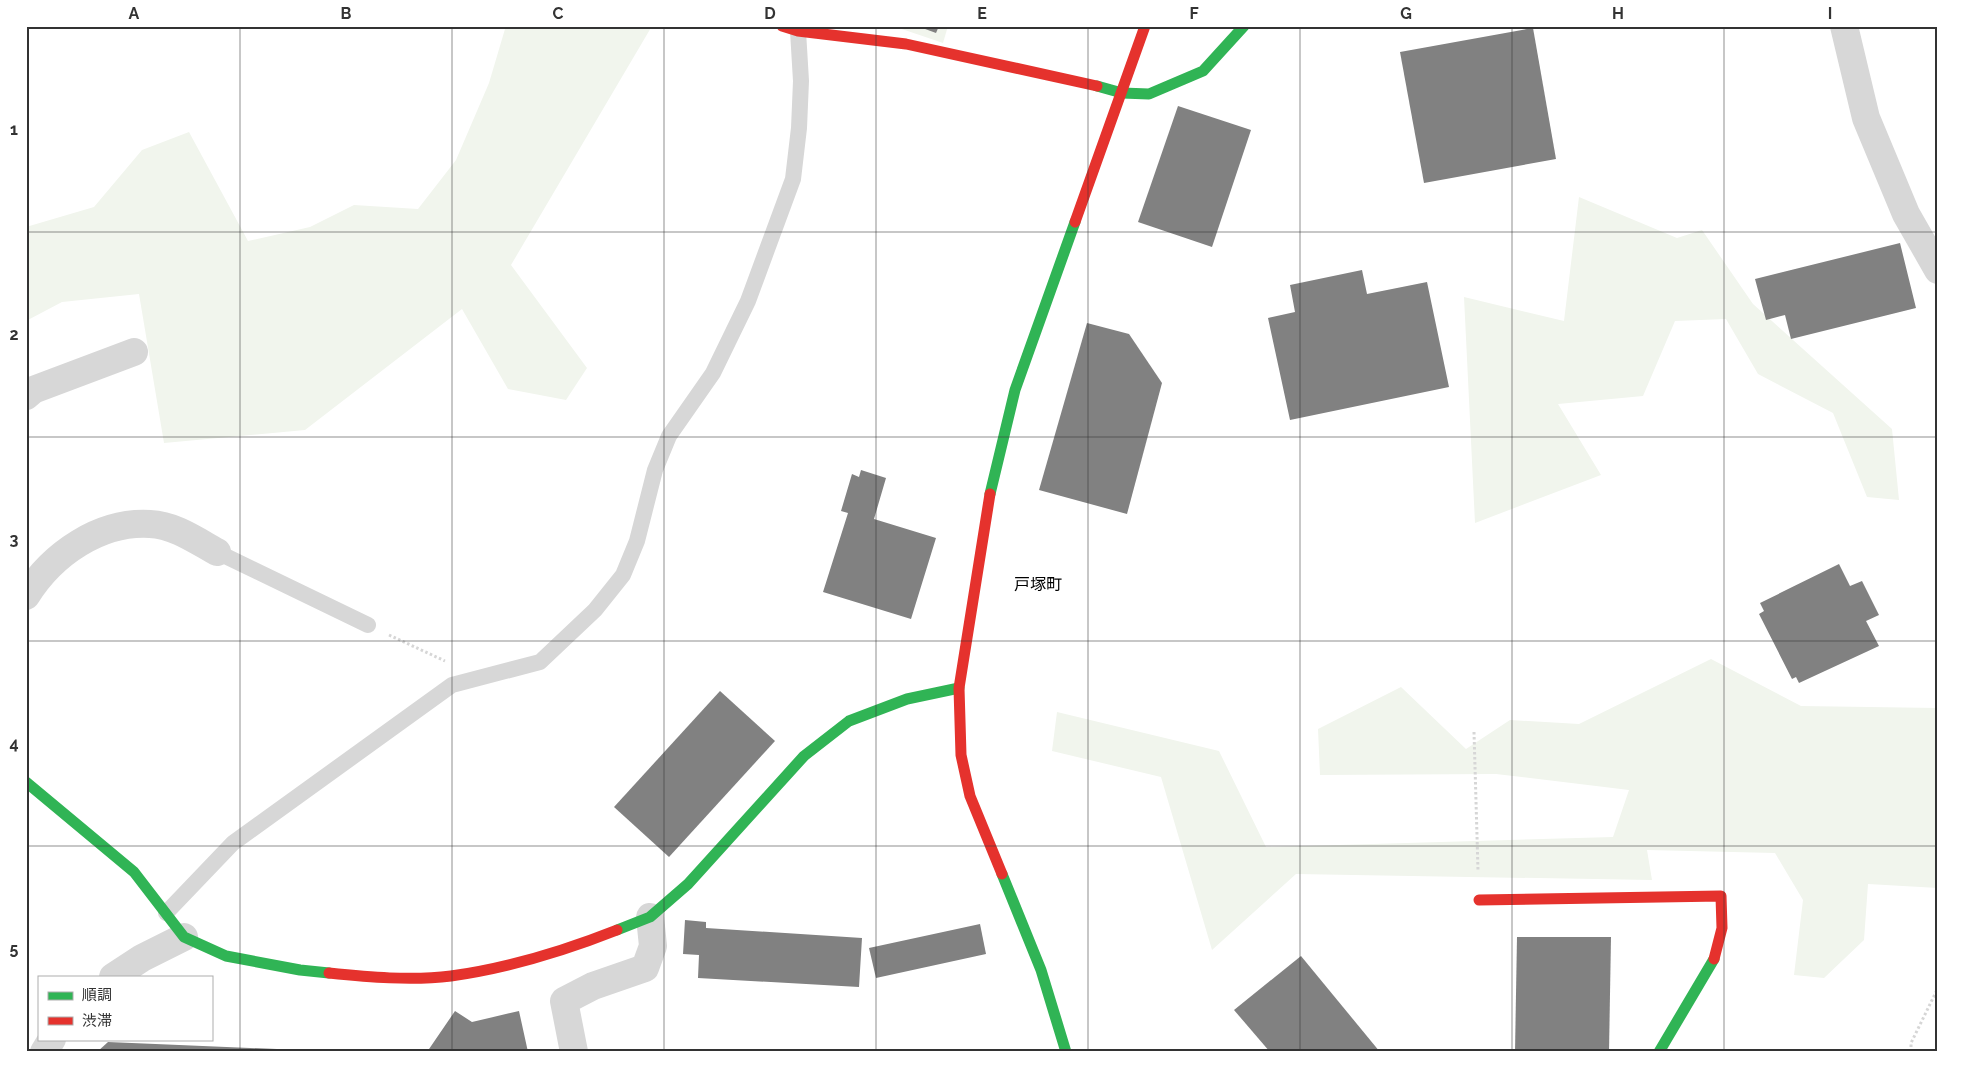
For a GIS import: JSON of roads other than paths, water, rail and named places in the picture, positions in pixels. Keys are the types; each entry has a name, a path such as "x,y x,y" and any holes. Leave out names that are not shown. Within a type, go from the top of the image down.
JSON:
{"street":[{"path":"1066,1052 1041,970 970,796 961,755 958,688 986,512 1015,390 1145,26"},
{"path":"790,29 906,44 1094,85 1122,93 1149,94 1203,71 1244,26"},
{"path":"1844,26 1866,118 1906,214 1938,270"},
{"path":"26,396 33,390 134,352"},
{"path":"26,596 36,580 78,542 114,527 151,524 168,528 176,530 217,552"},
{"path":"26,782 134,872 184,937 226,956 300,970 382,978 450,976 525,961 597,938 650,917 688,884 804,756 849,721 907,698 958,688"},
{"path":"1479,900 1721,896 1722,928 1713,961 1659,1052"},
{"path":"574,1052 564,1001 593,986 645,968 653,946 650,917"},
{"path":"114,976 142,958 184,937"},
{"path":"44,1052 51,1040"}],"lane":[{"path":"166,913 233,843 452,684 475,680 540,662 594,610 623,575 638,541 655,470 669,436 713,373 748,301 793,179 799,128 800,81 790,29"},
{"path":"217,552 368,626"}],"district":[{"name":"戸塚町","path":"1038,584"}]}
